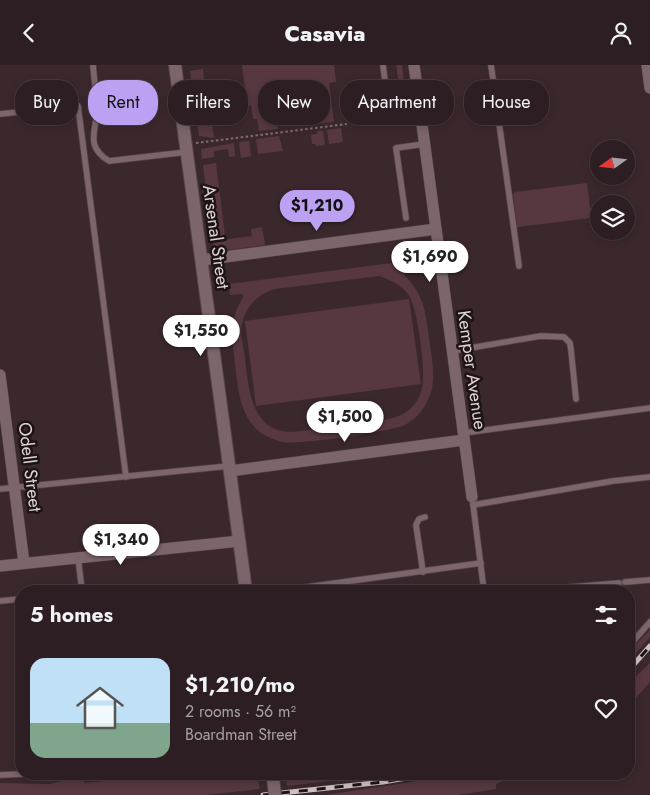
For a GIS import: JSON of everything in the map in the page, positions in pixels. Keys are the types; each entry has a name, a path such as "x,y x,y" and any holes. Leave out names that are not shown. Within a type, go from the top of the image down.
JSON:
{"main road":[{"name":"Arsenal Street","path":"175,65 245,585"},
{"path":"273,780 275,795"}],"street":[{"name":"Kemper Avenue","path":"414,65 416,80"},
{"path":"648,70 650,88"},
{"name":"Kemper Avenue","path":"421,125 472,501"},
{"path":"202,260 436,229"},
{"name":"Odell Street","path":"0,375 24,563"},
{"path":"230,469 464,437"},
{"path":"0,565 240,541"}],"lane":[{"path":"93,65 97,106 92,138 98,155 109,161 187,152"},
{"path":"383,65 385,80"},
{"path":"491,65 518,266"},
{"path":"0,114 78,106 126,477"},
{"path":"406,218 396,148 424,144"},
{"path":"452,351 541,336 564,337 570,343 572,350 576,399"},
{"path":"464,437 650,408"},
{"path":"0,489 230,469"},
{"path":"472,501 650,477"},
{"name":"Kemper Avenue","path":"472,501 483,585"},
{"path":"423,572 416,525 419,519 425,517"},
{"path":"78,557 81,585"},
{"path":"324,585 481,563"},
{"path":"589,585 650,580"},
{"path":"0,601 15,600"},
{"path":"635,639 650,622"},
{"path":"0,775 15,774"}],"path":[{"path":"198,143 340,125"}],"shaded area":[{"path":"242,65 334,65 336,82 330,83 330,80 258,80 258,125 257,119 253,119 251,105 248,106 248,80 244,80"},
{"path":"396,65 402,65 404,80 398,80"},
{"path":"203,69 204,80 191,80 190,71"},
{"path":"330,91 334,122 330,122"},
{"path":"197,125 212,125 214,138 199,136"},
{"path":"258,125 278,125 278,129 259,131"},
{"path":"341,128 343,142 329,144 327,130"},
{"path":"317,131 323,131 325,145 316,146 312,144 311,135 317,134"},
{"path":"279,136 283,151 258,154 256,139"},
{"path":"249,141 251,156 241,158 239,142"},
{"path":"234,143 235,156 229,157 228,149 214,151 214,157 202,159 201,149"},
{"path":"216,163 225,236 212,238 203,165"},
{"path":"587,183 590,218 517,227 513,194 515,192"},
{"path":"262,227 265,245 214,252 213,241 252,236 251,229"},
{"path":"423,259 424,269 404,272 403,274 419,295 426,319 433,373 432,390 429,399 416,417 405,425 396,428 324,440 291,442 282,442 261,433 249,420 240,397 232,332 235,314 244,296 242,294 230,295 229,284","holes":["379,276 402,288 412,301 415,312 420,339 423,380 421,392 414,405 408,411 396,417 351,425 292,432 278,430 268,425 260,417 255,407 248,383 241,329 248,309 264,293 275,289"]},
{"path":"409,299 421,384 256,406 245,321"},
{"path":"650,630 650,637 635,654 635,645"},
{"path":"650,663 650,682 635,699 635,677"},
{"path":"65,780 83,780 85,783 115,780 258,780 260,789 205,795 0,795 0,783 50,784"},
{"path":"286,780 338,780 287,786"},
{"path":"425,780 505,780 496,784 496,789 459,795 325,795"}],"railway":[{"path":"635,663 650,646"},
{"path":"263,795 395,780"}]}
